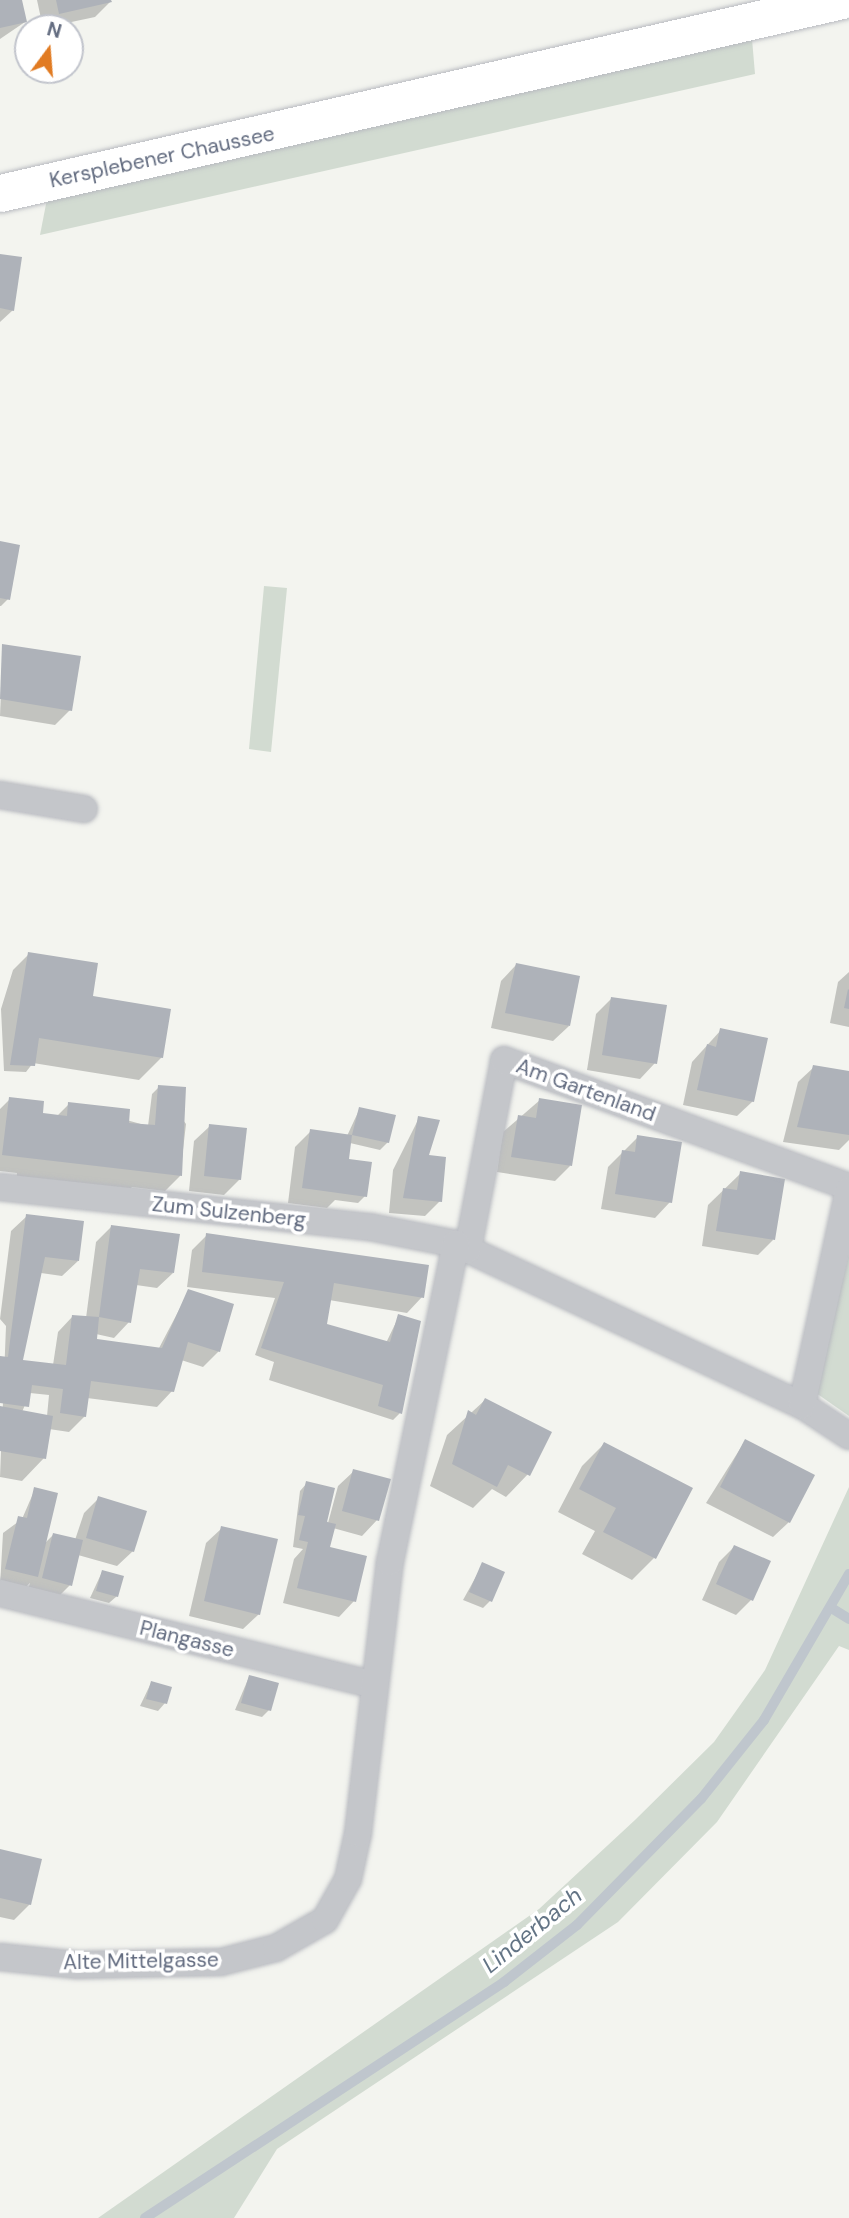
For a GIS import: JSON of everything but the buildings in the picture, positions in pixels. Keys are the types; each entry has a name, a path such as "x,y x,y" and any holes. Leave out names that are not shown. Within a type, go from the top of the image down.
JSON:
{"main road":[{"name":"Kersplebener Chaussee","path":"0,193 324,122 842,0"}],"street":[{"path":"0,795 84,809"},
{"name":"Am Gartenland","path":"462,1247 505,1060 849,1189 802,1405"},
{"name":"Zum Sulzenberg","path":"0,1187 370,1227 462,1247 802,1405 849,1436"},
{"path":"374,1685 390,1562 462,1247"},
{"name":"Plangasse","path":"0,1593 374,1685"},
{"name":"Alte Mittelgasse","path":"0,1957 78,1965 221,1962 276,1948 325,1920 348,1879 358,1833 374,1685"}],"shaded area":[{"path":"752,39 755,74 40,235 47,199"},
{"path":"264,586 287,588 271,752 249,749"},
{"path":"849,1253 849,1416 816,1393"},
{"path":"849,1487 849,1650 839,1646 717,1822 618,1922 277,2149 234,2218 98,2218 539,1909 635,1820 714,1742 765,1670"}],"waterway":[{"name":"Linderbach","path":"145,2218 504,1982 577,1925 701,1799 764,1720 849,1574"},
{"path":"833,1609 849,1619"}]}
